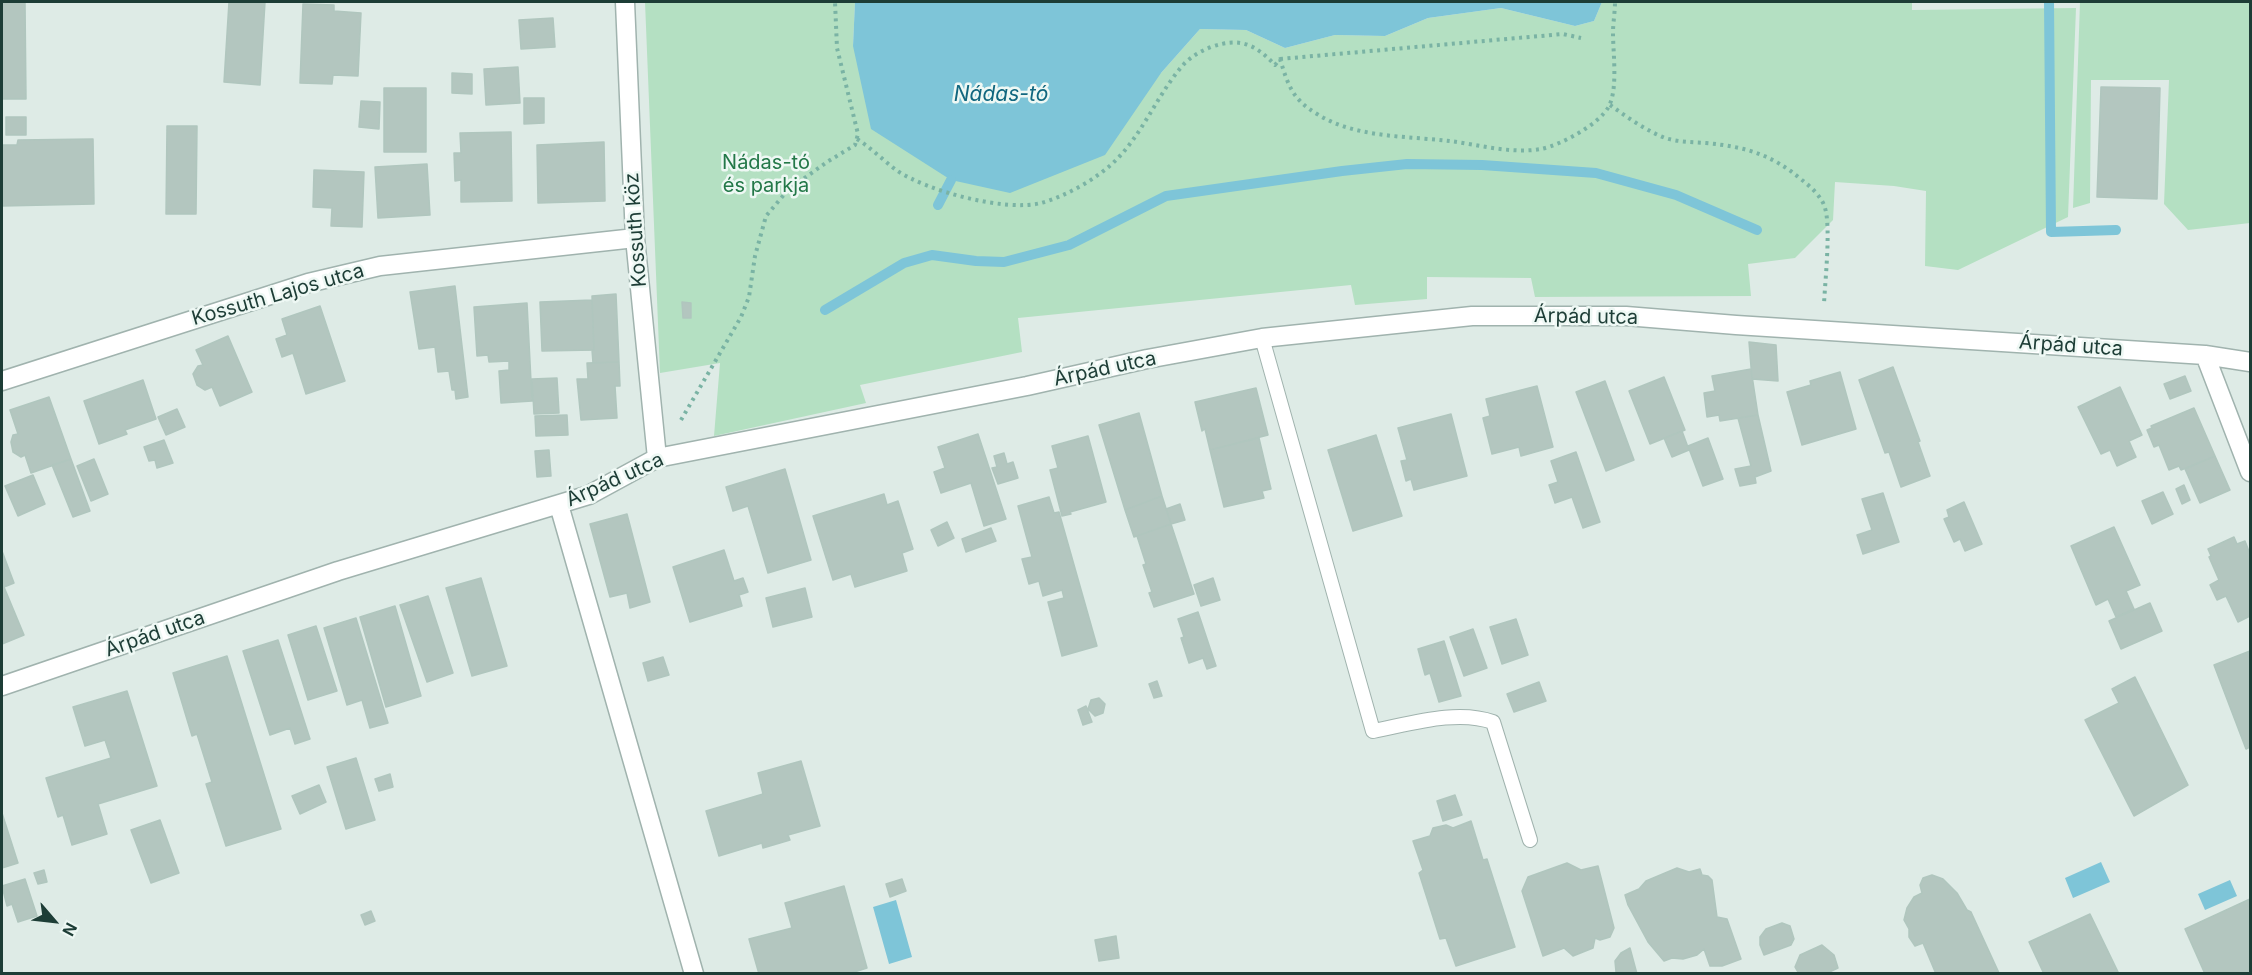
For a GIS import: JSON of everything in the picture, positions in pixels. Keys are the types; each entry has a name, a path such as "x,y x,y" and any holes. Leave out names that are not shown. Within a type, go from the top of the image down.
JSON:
{"street":[{"name":"Kossuth köz","path":"626,2 635,238 657,458"},
{"name":"Kossuth Lajos utca","path":"2,381 308,283 380,266 635,238"},
{"name":"Árpád utca","path":"2,686 338,571 589,495 657,458 1262,338 1472,316 1626,316 2205,355 2250,362"},
{"path":"2205,355 2250,472"},
{"path":"559,505 694,974"}],"lane":[{"path":"1262,338 1373,731 1460,716 1478,716 1493,722 1530,840"}],"path":[{"path":"657,458 741,317 750,297 755,256 766,216 788,190 855,145 857,139 854,117 837,48 836,2"},
{"path":"1280,59 1288,86 1303,104 1318,115 1356,129 1379,134 1514,150 1541,149 1583,131 1610,105 1613,92 1615,2"},
{"path":"857,139 897,170 948,193 1005,205 1040,203 1079,187 1114,161 1134,138 1185,63 1200,51 1227,41 1250,45 1263,53 1275,65 1280,59 1563,34 1581,38"},
{"path":"1610,105 1663,137 1738,148 1761,154 1783,164 1813,189 1825,207 1827,224 1824,305"}],"green space":[{"name":"Nádas-tó és parkja","path":"645,2 855,2 853,46 1161,73 1200,29 1246,30 1285,48 1335,35 1385,36 1428,18 1501,8 1575,26 1594,21 1602,2 1912,2 1912,10 2076,8 2068,217 1958,270 1925,266 1926,191 1894,186 1835,182 1833,220 1795,258 1748,264 1751,296 1535,297 1531,278 1427,277 1427,299 1355,305 1351,285 1018,318 1022,352 860,385 866,403 714,436 720,363 660,373"},
{"path":"2080,2 2250,2 2250,223 2188,230 2164,204 2169,80 2091,80 2090,203 2073,208"}],"water":[{"name":"Nádas-tó","path":"855,2 1602,2 1594,21 1575,26 1501,8 1428,18 1385,36 1335,35 1285,48 1246,30 1200,29 1161,73 1105,155 1010,193 951,180 871,129 853,46"},
{"path":"2101,862 2110,882 2073,898 2065,878"},
{"path":"2230,880 2237,896 2205,910 2198,894"},
{"path":"896,900 912,957 889,964 873,907"}],"building":[{"path":"2,2 25,2 26,99 2,99"},
{"path":"229,2 265,2 260,85 224,82"},
{"path":"303,4 334,5 334,11 361,13 358,76 333,75 332,84 300,83"},
{"path":"553,18 555,47 521,49 519,20"},
{"path":"518,67 520,103 486,105 484,69"},
{"path":"452,73 472,74 472,94 452,93"},
{"path":"2101,87 2160,88 2157,199 2097,197"},
{"path":"384,88 426,88 426,152 384,152"},
{"path":"524,98 544,98 544,123 524,124"},
{"path":"361,101 380,102 379,129 359,127"},
{"path":"6,117 26,117 26,135 6,135"},
{"path":"167,126 197,126 196,214 166,214"},
{"path":"511,132 512,201 461,202 461,180 455,181 454,153 461,153 460,133"},
{"path":"93,139 94,204 2,206 2,145 17,145 18,140"},
{"path":"604,142 605,201 538,203 537,145"},
{"path":"427,164 430,215 378,218 375,167"},
{"path":"314,170 364,172 362,227 331,226 332,208 313,207"},
{"path":"455,286 468,397 456,399 449,371 438,372 435,347 419,349 410,292"},
{"path":"616,294 619,362 593,363 592,296"},
{"path":"592,300 594,350 542,351 540,302"},
{"path":"682,302 691,303 691,318 683,318"},
{"path":"527,303 532,401 501,403 499,371 509,370 509,361 489,362 488,355 477,356 474,307"},
{"path":"320,306 345,381 306,394 293,353 282,357 276,339 287,335 282,319"},
{"path":"228,336 252,392 220,406 212,387 205,390 197,385 193,374 198,366 203,365 196,350"},
{"path":"1749,342 1776,345 1778,381 1752,379"},
{"path":"619,362 620,386 615,386 617,418 581,420 577,379 588,379 587,363"},
{"path":"1893,367 1930,476 1901,487 1889,452 1885,453 1859,380"},
{"path":"1751,369 1758,415 1720,421 1719,415 1707,417 1704,393 1715,391 1712,376"},
{"path":"1840,372 1856,429 1802,445 1787,392 1811,385 1810,381"},
{"path":"2185,376 2191,391 2170,399 2164,384"},
{"path":"1664,377 1685,430 1650,444 1629,391"},
{"path":"557,378 559,413 534,414 532,379"},
{"path":"143,380 156,419 125,430 127,434 99,444 84,401"},
{"path":"1605,381 1634,460 1606,471 1576,392"},
{"path":"1537,386 1553,447 1521,456 1519,447 1492,454 1483,418 1490,416 1486,399"},
{"path":"2120,387 2142,435 2129,441 2136,457 2117,466 2110,450 2101,454 2078,407"},
{"path":"1256,388 1268,435 1210,450 1205,429 1202,431 1195,402"},
{"path":"49,397 71,459 31,473 25,455 21,457 13,452 11,442 13,435 18,434 10,410"},
{"path":"2194,408 2215,456 2181,470 2179,466 2169,470 2159,445 2154,447 2147,430 2152,428 2151,426"},
{"path":"177,409 185,427 166,435 158,417"},
{"path":"1139,413 1162,496 1125,510 1099,425"},
{"path":"1451,414 1467,476 1414,490 1411,479 1406,481 1401,461 1407,460 1398,428"},
{"path":"567,415 568,435 536,436 535,416"},
{"path":"1758,415 1771,471 1755,477 1756,483 1740,486 1735,469 1751,466 1738,418"},
{"path":"1682,431 1689,450 1672,457 1664,438"},
{"path":"978,434 1006,519 984,526 971,483 941,493 934,472 945,468 938,447"},
{"path":"1376,435 1402,516 1353,531 1328,450"},
{"path":"1088,436 1106,502 1062,516 1050,470 1058,468 1052,446"},
{"path":"1259,438 1271,489 1262,491 1264,498 1224,507 1210,450"},
{"path":"1708,438 1723,479 1703,486 1688,446"},
{"path":"164,440 173,463 157,468 155,460 149,461 144,447"},
{"path":"549,450 551,476 537,477 535,451"},
{"path":"1576,452 1600,522 1583,528 1572,497 1555,503 1549,485 1558,482 1551,461"},
{"path":"1004,453 1007,464 1013,462 1018,478 998,484 992,468 997,467 994,456"},
{"path":"2215,456 2230,490 2200,503 2185,469"},
{"path":"71,459 90,511 73,517 52,465"},
{"path":"94,459 108,494 91,501 77,466"},
{"path":"785,469 811,560 768,573 748,506 733,511 726,487"},
{"path":"33,475 45,504 18,516 5,486"},
{"path":"2184,485 2190,500 2182,504 2176,489"},
{"path":"2163,492 2173,514 2152,524 2142,501"},
{"path":"1883,493 1899,542 1863,554 1857,535 1872,530 1862,499"},
{"path":"884,494 887,505 898,501 913,549 902,553 907,571 855,587 851,574 833,580 813,516"},
{"path":"1162,496 1171,524 1134,537 1125,510"},
{"path":"1049,497 1054,513 1059,512 1097,646 1062,656 1048,602 1064,598 1062,590 1043,596 1039,581 1029,584 1022,559 1032,557 1018,506"},
{"path":"1964,502 1982,544 1965,551 1960,539 1954,542 1944,519 1949,517 1947,510"},
{"path":"1180,504 1185,520 1171,524 1166,509"},
{"path":"627,514 650,602 630,608 627,593 610,597 590,524"},
{"path":"947,522 954,538 938,546 931,530"},
{"path":"1171,524 1194,594 1154,607 1149,593 1152,592 1143,565 1146,564 1137,536"},
{"path":"2114,527 2140,585 2126,591 2134,609 2116,617 2108,599 2096,605 2071,546"},
{"path":"991,528 996,541 966,552 962,539"},
{"path":"2234,537 2237,544 2245,541 2250,554 2250,616 2238,622 2226,596 2217,600 2210,585 2219,580 2208,549"},
{"path":"724,550 734,581 743,578 748,592 739,595 742,606 690,622 673,567"},
{"path":"2,551 14,583 4,587 24,635 2,644"},
{"path":"481,578 507,666 472,676 446,588"},
{"path":"1213,578 1220,600 1201,606 1194,585"},
{"path":"805,588 812,617 773,627 766,598"},
{"path":"428,596 453,673 427,682 400,605"},
{"path":"2150,603 2162,631 2121,649 2109,621"},
{"path":"395,606 421,696 386,707 360,617"},
{"path":"1198,612 1216,666 1207,669 1203,658 1189,663 1178,619"},
{"path":"356,618 388,723 370,728 362,700 347,705 324,628"},
{"path":"1516,619 1528,655 1502,664 1490,627"},
{"path":"316,626 337,691 308,700 288,635"},
{"path":"1473,629 1487,668 1464,676 1450,637"},
{"path":"278,640 310,739 295,744 290,728 270,735 243,651"},
{"path":"1444,641 1461,696 1439,702 1430,673 1425,675 1418,649"},
{"path":"2250,651 2250,747 2246,749 2214,665"},
{"path":"227,656 281,829 226,846 206,784 212,782 197,734 192,736 173,673"},
{"path":"663,657 669,675 648,681 643,663"},
{"path":"2135,677 2188,785 2134,816 2085,720 2119,703 2112,689"},
{"path":"1157,681 1162,696 1154,698 1149,684"},
{"path":"1539,682 1546,701 1514,712 1507,694"},
{"path":"127,691 157,786 98,804 107,834 72,845 63,815 58,817 46,778 111,758 105,740 85,746 73,707"},
{"path":"1099,698 1105,704 1103,713 1095,716 1088,709 1091,700"},
{"path":"1086,706 1092,722 1083,725 1078,710"},
{"path":"356,758 375,820 346,829 327,767"},
{"path":"801,761 820,826 788,835 790,840 763,848 762,843 719,856 706,811 763,794 758,773"},
{"path":"390,774 393,787 379,791 375,779"},
{"path":"319,785 326,802 300,814 292,796"},
{"path":"1455,795 1462,815 1443,821 1437,801"},
{"path":"2,813 18,863 2,868"},
{"path":"160,820 179,873 151,883 131,830"},
{"path":"1471,821 1483,860 1487,859 1515,947 1456,966 1446,938 1440,939 1419,873 1423,870 1413,841 1430,836 1433,828 1446,825 1453,828"},
{"path":"1567,863 1581,870 1598,866 1614,928 1610,937 1600,940 1595,938 1593,948 1573,956 1564,948 1543,956 1522,891 1528,877"},
{"path":"1677,868 1689,872 1700,869 1702,875 1712,880 1717,917 1727,919 1741,959 1722,966 1710,966 1704,949 1697,955 1664,961 1648,942 1625,895 1639,889 1646,881"},
{"path":"44,870 47,882 38,884 34,873"},
{"path":"1932,875 1943,879 1971,912 1999,973 1936,974 1923,943 1915,946 1909,937 1909,929 1904,920 1907,908 1914,897 1922,893 1920,885 1923,878"},
{"path":"25,879 37,916 18,922 12,904 7,906 2,886"},
{"path":"902,879 906,891 890,897 886,884"},
{"path":"844,886 867,968 848,974 759,974 749,939 792,928 785,903"},
{"path":"2250,899 2250,974 2205,974 2185,929"},
{"path":"371,911 375,921 365,925 361,915"},
{"path":"2090,914 2119,974 2044,974 2029,942"},
{"path":"1782,923 1790,926 1794,939 1791,945 1764,955 1760,937 1766,929"},
{"path":"1116,936 1119,958 1099,961 1095,940"},
{"path":"1822,945 1834,955 1838,968 1825,974 1799,974 1795,967 1800,955"},
{"path":"1630,948 1637,974 1616,972 1615,961 1621,953"}],"waterway":[{"path":"2049,2 2051,232 2116,230"},
{"path":"825,310 904,263 932,255 1004,262 1069,245 1166,196 1407,164 1482,165 1596,173 1676,195 1757,230"},
{"path":"938,205 951,180"}]}
